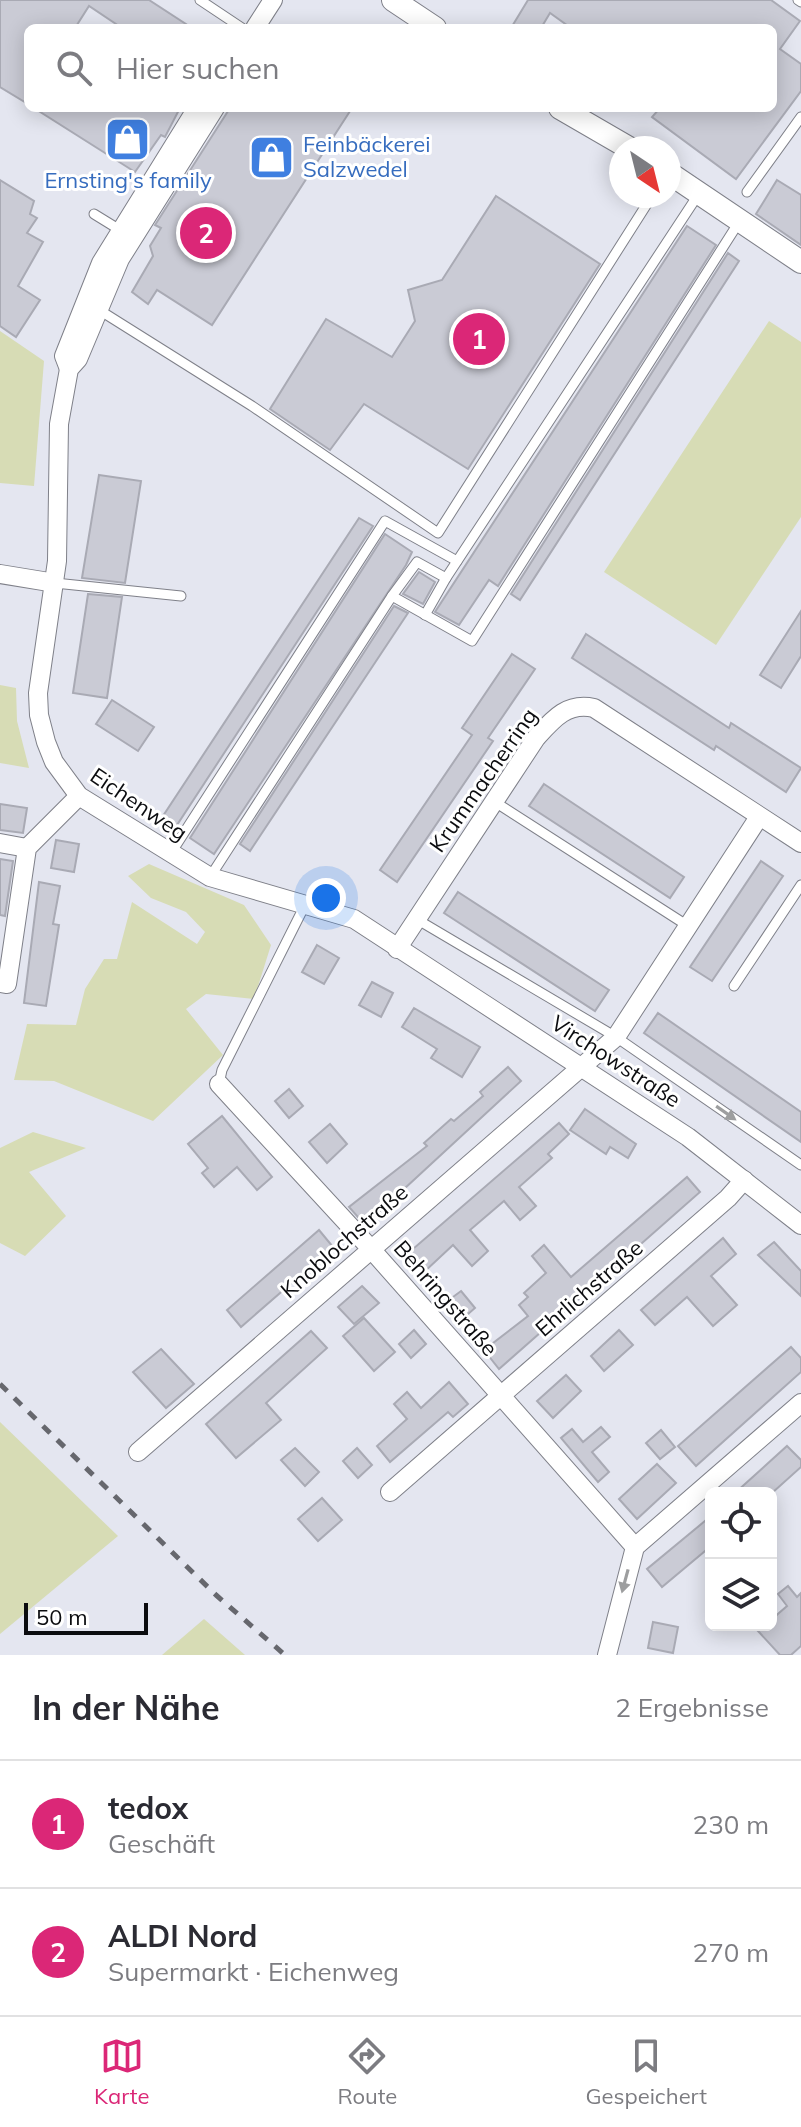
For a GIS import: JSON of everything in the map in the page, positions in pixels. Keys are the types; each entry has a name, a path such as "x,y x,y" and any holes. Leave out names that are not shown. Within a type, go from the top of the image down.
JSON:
{"street":[{"path":"258,24 273,0"},
{"path":"393,0 429,24"},
{"name":"Eichenweg","path":"194,112 120,230 90,306 78,359 69,369 59,424 55,583 38,693 39,715 54,762 79,796 210,877 354,919 397,949"},
{"name":"Eichenweg","path":"90,306 212,112"},
{"path":"567,112 609,136"},
{"path":"681,181 801,262"},
{"path":"0,574 55,583"},
{"name":"Krummacherring","path":"397,949 555,716 579,705 594,708 759,817 798,834"},
{"path":"0,983 7,984 27,848 79,796"},
{"path":"582,1066 616,1037 759,817"},
{"path":"0,843 27,848"},
{"name":"Virchowstraße","path":"397,949 688,1137 801,1225"},
{"name":"Knoblochstraße","path":"138,1452 582,1066"},
{"name":"Behringstraße","path":"219,1084 371,1249 635,1547"},
{"name":"Ehrlichstraße","path":"390,1492 728,1198 744,1180"},
{"path":"607,1655 635,1547 801,1403"}],"lane":[{"path":"200,0 236,24"},
{"path":"747,192 801,117"},
{"path":"425,615 457,561 700,193"},
{"path":"90,306 252,406 438,533 644,208"},
{"path":"94,214 120,230"},
{"path":"392,596 472,641 740,219"},
{"path":"171,853 385,521 457,561"},
{"path":"210,877 417,562 446,578"},
{"path":"55,583 181,596"},
{"path":"495,802 688,926"},
{"path":"734,986 801,885"},
{"path":"219,1084 222,1070 305,905"},
{"path":"418,920 616,1037 801,1165"}],"green space":[{"path":"769,321 801,342 801,517 716,645 604,572"},
{"path":"0,331 44,361 34,486 0,483"},
{"path":"0,685 16,688 17,721 29,768 0,763"},
{"path":"149,864 244,905 271,945 254,999 206,994 186,1009 223,1055 153,1121 54,1081 14,1080 27,1024 76,1025 85,989 104,959 117,959 132,902 197,944 205,932 186,912 151,898 128,876"},
{"path":"33,1132 86,1148 29,1172 66,1216 25,1256 0,1243 0,1148"},
{"path":"0,1422 118,1536 0,1634"},
{"path":"204,1619 245,1655 162,1655"}],"building":[{"path":"0,0 149,0 186,24 116,24 89,6 78,24 24,24 24,102 0,87"},
{"path":"528,0 771,0 800,21 780,49 801,64 801,91 736,179 652,117 656,112 777,112 777,24 565,24 550,13 543,24 513,24"},
{"path":"40,112 178,112 165,137 161,135 135,172"},
{"path":"227,112 349,112 212,325 157,290 148,304 132,292 153,256 150,246 161,228 155,225"},
{"path":"0,180 34,201 30,214 37,218 27,233 43,242 18,286 40,300 16,337 0,326"},
{"path":"777,180 801,195 801,245 756,214"},
{"path":"496,196 600,264 468,469 364,404 330,450 270,409 326,319 392,357 415,321 408,290 442,280"},
{"path":"687,226 716,245 498,586 489,580 459,625 435,612"},
{"path":"728,253 739,261 520,600 511,594"},
{"path":"99,475 141,481 125,583 82,578"},
{"path":"359,518 373,526 175,828 161,819"},
{"path":"385,534 412,552 406,565 214,854 190,838"},
{"path":"419,572 435,582 423,604 403,594"},
{"path":"88,594 122,597 107,698 73,693"},
{"path":"394,606 408,613 250,851 240,844"},
{"path":"801,611 801,656 781,688 760,675"},
{"path":"586,634 729,728 731,723 801,768 786,792 716,746 714,750 572,658"},
{"path":"512,654 535,669 488,738 493,741 397,882 380,870 472,735 462,728"},
{"path":"112,700 154,727 138,751 96,724"},
{"path":"544,784 684,877 670,898 529,806"},
{"path":"0,804 27,808 23,833 0,830"},
{"path":"56,840 79,844 74,872 51,868"},
{"path":"0,859 13,861 5,916 0,915"},
{"path":"761,861 783,876 712,981 690,967"},
{"path":"39,882 60,886 53,924 59,925 46,1006 24,1003"},
{"path":"458,892 609,990 595,1011 444,913"},
{"path":"317,945 339,958 324,984 302,972"},
{"path":"372,982 393,993 381,1017 359,1005"},
{"path":"414,1008 480,1047 462,1077 431,1058 437,1049 402,1027"},
{"path":"658,1013 801,1112 801,1142 644,1033"},
{"path":"508,1067 521,1081 365,1225 349,1207 427,1146 424,1143 483,1096 480,1092"},
{"path":"289,1089 303,1106 289,1118 275,1101"},
{"path":"585,1109 636,1144 628,1158 610,1147 606,1154 570,1130"},
{"path":"222,1116 272,1177 257,1190 237,1167 214,1187 202,1173 208,1168 188,1144"},
{"path":"559,1123 569,1134 548,1154 552,1158 519,1187 536,1206 520,1220 504,1201 470,1230 488,1251 472,1266 453,1245 423,1273 406,1255"},
{"path":"330,1124 347,1144 327,1163 309,1142"},
{"path":"687,1177 700,1192 499,1369 484,1350 528,1316 519,1305 528,1297 524,1293 546,1273 532,1256 544,1245 571,1277"},
{"path":"319,1230 333,1247 241,1327 227,1310"},
{"path":"723,1238 736,1254 711,1276 737,1305 713,1326 687,1297 655,1325 641,1310"},
{"path":"774,1242 801,1271 801,1296 758,1255"},
{"path":"362,1286 379,1303 354,1324 338,1307"},
{"path":"461,1291 475,1308 460,1321 445,1303"},
{"path":"364,1318 395,1352 374,1371 343,1336"},
{"path":"414,1330 426,1344 411,1358 399,1344"},
{"path":"619,1330 633,1345 604,1371 591,1356"},
{"path":"311,1331 327,1348 266,1403 281,1420 236,1458 206,1424"},
{"path":"791,1347 801,1358 801,1372 696,1466 678,1446"},
{"path":"161,1349 194,1384 166,1408 133,1372"},
{"path":"566,1375 581,1391 553,1418 537,1401"},
{"path":"449,1382 468,1404 453,1417 448,1412 390,1462 377,1446 407,1419 394,1404 407,1392 421,1408"},
{"path":"601,1427 610,1437 592,1452 609,1472 598,1482 561,1438 572,1429 583,1442"},
{"path":"661,1430 675,1447 660,1459 646,1443"},
{"path":"787,1446 801,1460 801,1467 777,1489 742,1487"},
{"path":"295,1448 319,1472 305,1486 281,1460"},
{"path":"357,1448 372,1465 358,1478 343,1461"},
{"path":"657,1464 676,1483 637,1519 619,1499"},
{"path":"322,1498 342,1520 318,1541 298,1519"},
{"path":"705,1521 705,1551 662,1587 647,1569"},
{"path":"788,1586 797,1597 801,1593 801,1646 791,1655 780,1655 758,1631 777,1631 777,1615 787,1606 778,1594"},
{"path":"653,1622 678,1627 673,1653 648,1648"}],"railway":[{"path":"0,1384 216,1595 285,1655"}],"place":[{"name":"Ernsting's family","path":"128,139"},
{"name":"Feinbäckerei Salzwedel","path":"272,157"},
{"name":"ALDI Nord","path":"206,233"},
{"name":"tedox","path":"479,339"}]}
